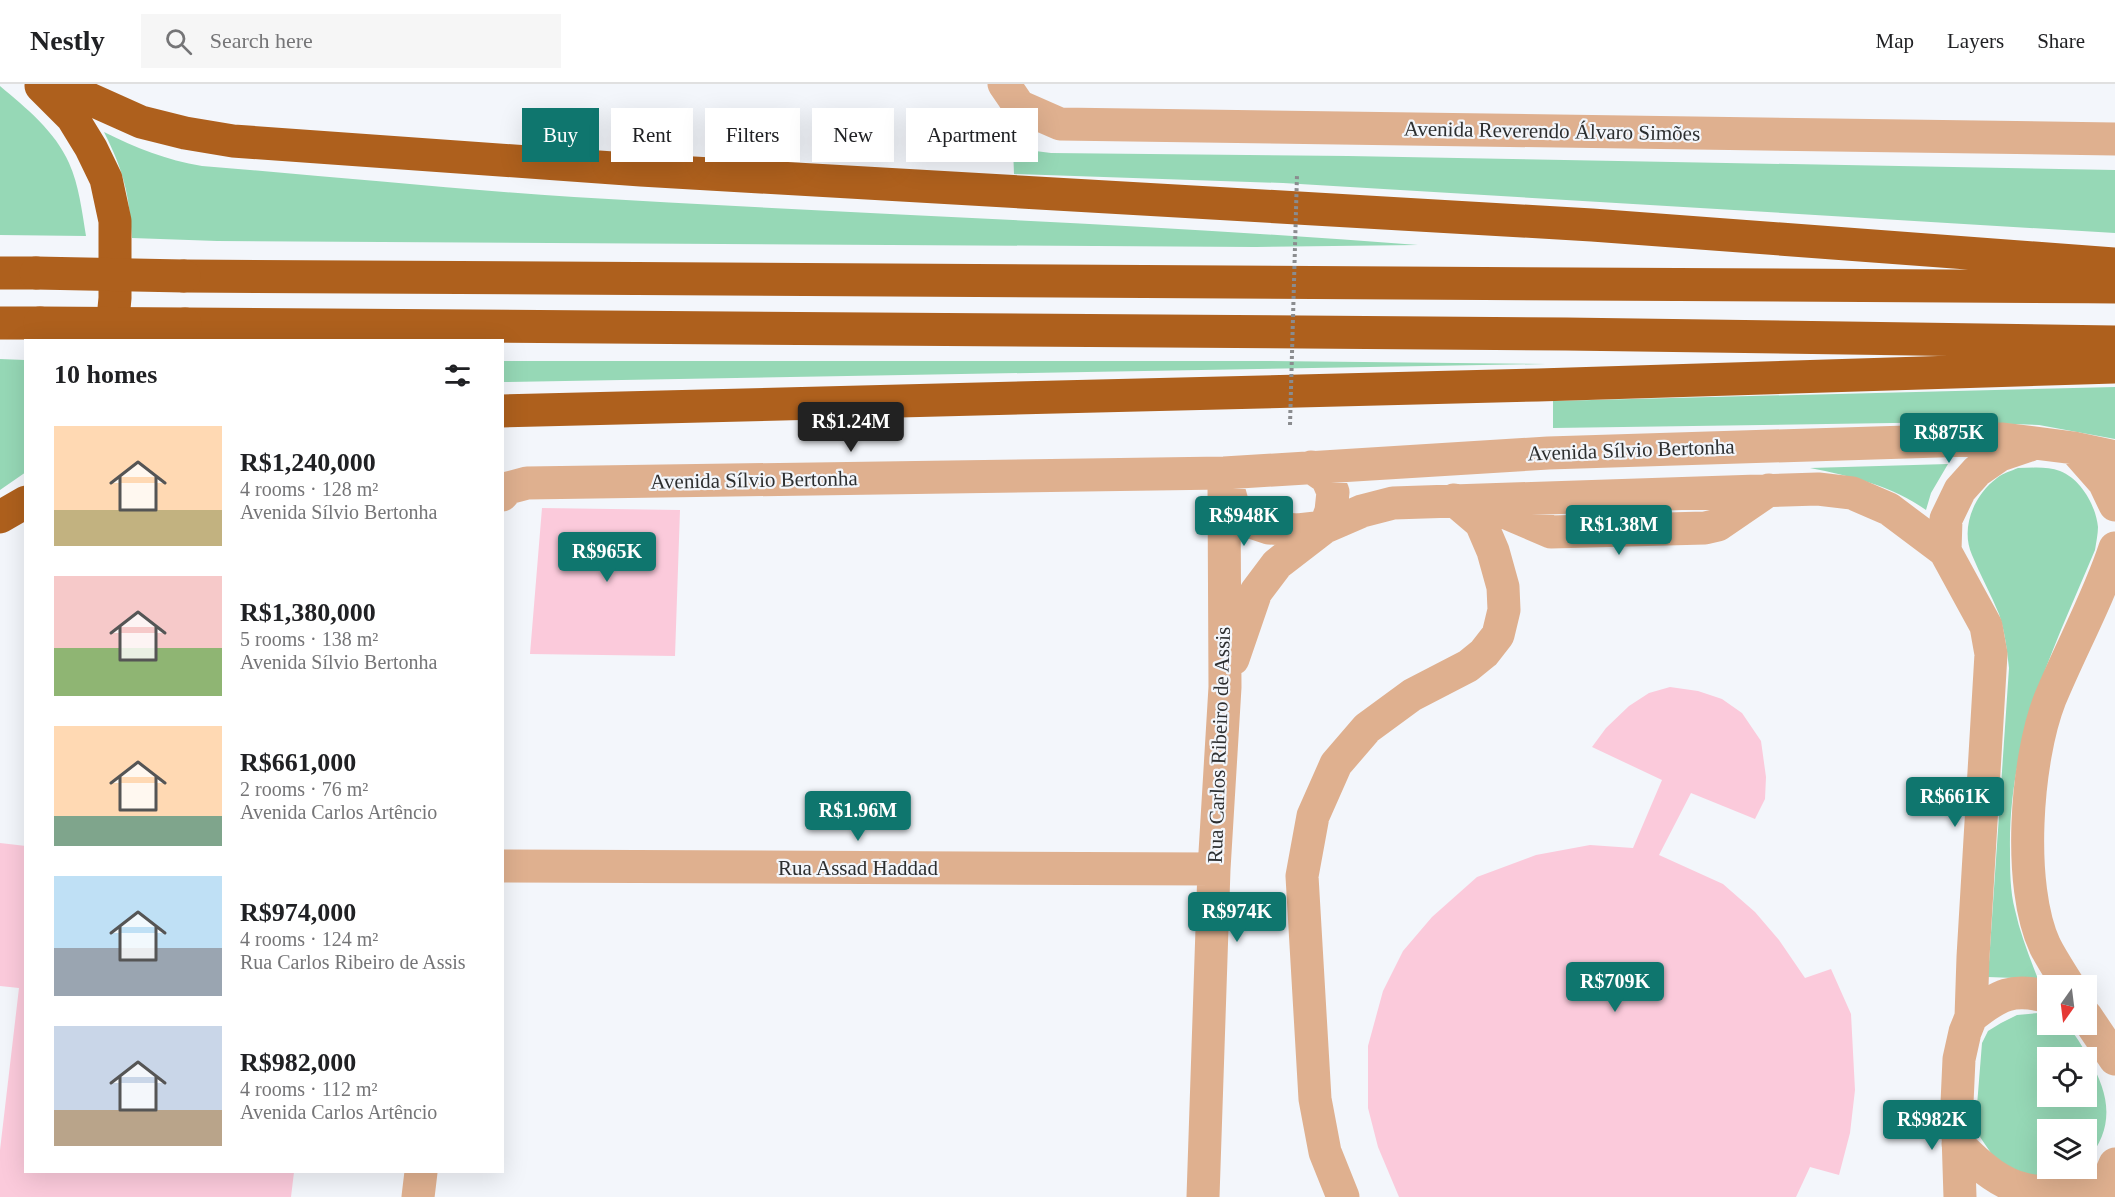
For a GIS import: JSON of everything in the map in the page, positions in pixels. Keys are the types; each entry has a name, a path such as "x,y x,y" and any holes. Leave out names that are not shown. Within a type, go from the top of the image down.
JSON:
{"highway":[{"path":"39,84 72,117 106,178 115,221 115,298 111,339"},
{"path":"56,84 141,122 185,133 233,141 640,170 1592,225 2115,264"},
{"path":"0,273 2115,287"},
{"path":"0,323 1554,334 2115,342"},
{"path":"504,411 1538,385 2115,367"},
{"path":"0,517 24,503"}],"street":[{"name":"Avenida Reverendo Álvaro Simões","path":"1004,84 1020,106 1060,124 2115,139"},
{"name":"Avenida Sílvio Bertonha","path":"504,493 508,488 527,483 1224,473 1560,452 2003,439 2074,448 2115,457"},
{"path":"1960,1197 1959,1059 1971,1017 1991,654 1986,626 1945,551 1946,519 1960,490 1977,471 2000,455 2038,443"},
{"path":"2074,448 2104,482 2115,505"},
{"path":"1225,687 1256,592 1277,564 1325,527 1331,511 1333,492 1327,478 1311,466"},
{"name":"Avenida Sílvio Bertonha","path":"1224,473 1234,509 1248,521 1269,528 1298,530 1325,527 1362,511 1393,502 1818,489 1852,493 1889,509 1945,551"},
{"name":"Rua Carlos Ribeiro de Assis","path":"1203,1197 1214,869 1225,687 1224,473"},
{"path":"1343,1197 1325,1152 1316,1099 1302,876 1313,816 1336,764 1367,728 1412,695 1468,666 1484,653 1498,635 1504,610 1503,586 1493,551 1481,523 1454,500"},
{"path":"2063,975 2045,945 2031,897 2028,844 2030,793 2038,741 2050,700 2106,578 2115,548"},
{"name":"Rua Assad Haddad","path":"504,866 1214,869"},
{"path":"1971,1017 1990,1001 2010,992 2037,994"},
{"path":"2097,1033 2115,1059"},
{"path":"1958,1144 1980,1167 2003,1183 2030,1193 2058,1194 2110,1184"},
{"path":"418,1197 421,1173"}],"path":[{"path":"1290,425 1297,175"}],"green space":[{"path":"0,86 48,130 63,151 75,180 86,236 0,235"},
{"path":"104,132 151,153 202,166 434,186 574,197 1313,237 1418,245 1256,247 217,241 132,238 124,183"},
{"path":"1038,151 2115,170 2115,233 1283,183 1014,174 1014,162 1038,162"},
{"path":"0,359 24,360 24,473 0,490"},
{"path":"504,361 1266,361 1546,364 504,382"},
{"path":"2115,387 2115,439 2039,425 1958,422 1553,428 1553,401"},
{"path":"1948,464 1931,493 1926,510 1900,494 1885,488 1856,478 1810,468"},
{"path":"2018,468 2050,468 2068,475 2081,487 2091,502 2098,527 2095,550 2036,696 2025,733 2011,809 2012,895 2022,936 2037,979 1988,977 2009,668 1999,614 1972,555 1968,534 1971,513 1976,503 1989,485 2004,473"},
{"path":"2037,1013 2037,1035 2074,1035 2081,1047 2037,1047 2037,1107 2097,1107 2097,1075 2105,1098 2105,1123 2097,1146 2097,1119 2037,1119 2037,1176 2014,1173 1993,1156 1980,1137 1976,1118 1982,1043 1988,1031 2017,1015"}],"building":[{"path":"542,508 680,510 675,656 530,654"},
{"path":"1670,687 1698,691 1722,699 1742,713 1761,741 1766,777 1765,799 1755,819 1691,793 1659,855 1723,884 1755,912 1779,940 1805,978 1831,969 1851,1014 1855,1090 1850,1133 1839,1175 1810,1167 1796,1197 1399,1197 1378,1147 1368,1108 1368,1046 1383,991 1403,951 1432,917 1477,877 1536,855 1590,845 1633,848 1662,780 1592,747 1606,728 1629,706 1649,693"},
{"path":"0,843 24,846 24,1173 294,1173 291,1197 0,1197 0,1150 19,988 0,986"}]}
